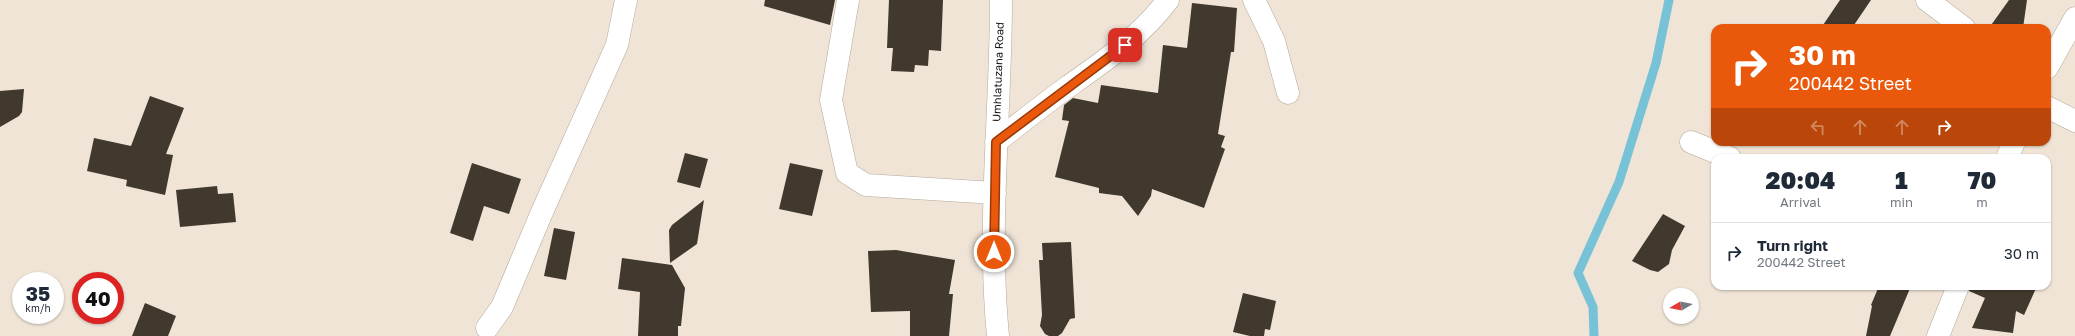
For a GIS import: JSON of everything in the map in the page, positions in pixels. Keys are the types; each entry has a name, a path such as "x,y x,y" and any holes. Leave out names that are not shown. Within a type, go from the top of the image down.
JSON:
{"street":[{"path":"488,328 502,307 545,205 618,45 626,0"},
{"path":"848,0 831,100 847,173 866,185 995,193"},
{"name":"Umhlatuzana Road","path":"998,336 994,293 1000,0"},
{"path":"996,142 1046,103 1115,54 1154,19 1168,0"},
{"path":"1254,0 1274,41 1288,93"},
{"path":"1927,0 1959,24"},
{"path":"2051,61 2075,18"},
{"path":"2051,109 2075,121"},
{"path":"1691,142 1720,154"},
{"path":"1938,336 1956,290"}],"building":[{"path":"765,0 835,0 830,25 764,6"},
{"path":"889,0 943,0 941,51 929,50 928,66 915,65 914,72 891,71 893,48 887,48"},
{"path":"1840,0 1871,0 1855,24 1824,24"},
{"path":"2009,0 2027,0 2024,24 1992,24"},
{"path":"1192,3 1237,8 1234,52 1231,52 1218,134 1225,136 1221,147 1225,149 1204,208 1152,189 1151,196 1138,216 1122,196 1099,193 1099,188 1055,177 1069,121 1062,120 1064,105 1073,98 1098,103 1101,85 1158,93 1163,45 1187,48"},
{"path":"24,89 22,112 19,116 0,127 0,91"},
{"path":"150,96 184,108 166,154 173,155 165,195 126,186 127,180 87,171 94,138 131,146"},
{"path":"685,153 708,159 700,188 677,182"},
{"path":"472,163 521,179 509,214 484,206 473,241 450,233"},
{"path":"790,163 823,170 812,216 779,209"},
{"path":"217,186 218,194 233,193 236,222 180,227 176,190"},
{"path":"704,200 697,244 670,263 669,230 672,225"},
{"path":"1663,214 1685,226 1672,250 1669,264 1658,272 1650,270 1632,261"},
{"path":"554,228 575,232 566,280 544,276"},
{"path":"1071,242 1075,318 1070,319 1062,333 1058,336 1049,336 1045,334 1040,326 1042,315 1039,260 1043,260 1042,243"},
{"path":"896,250 955,260 949,294 953,294 949,336 910,336 910,311 871,312 868,251"},
{"path":"622,258 672,265 685,288 681,326 678,326 678,336 638,336 640,292 618,289"},
{"path":"1877,290 1909,290 1890,336 1866,336 1871,305"},
{"path":"2035,290 2024,315 2016,311 2013,333 1972,328 1985,298 1969,291"},
{"path":"1243,293 1276,301 1270,330 1265,329 1264,336 1250,336 1233,332"},
{"path":"145,303 176,316 168,336 132,336"}],"waterway":[{"path":"1594,336 1593,307 1578,273 1619,182 1656,63 1669,0"}],"route":[{"path":"994,252 996,142 1125,45"}]}
